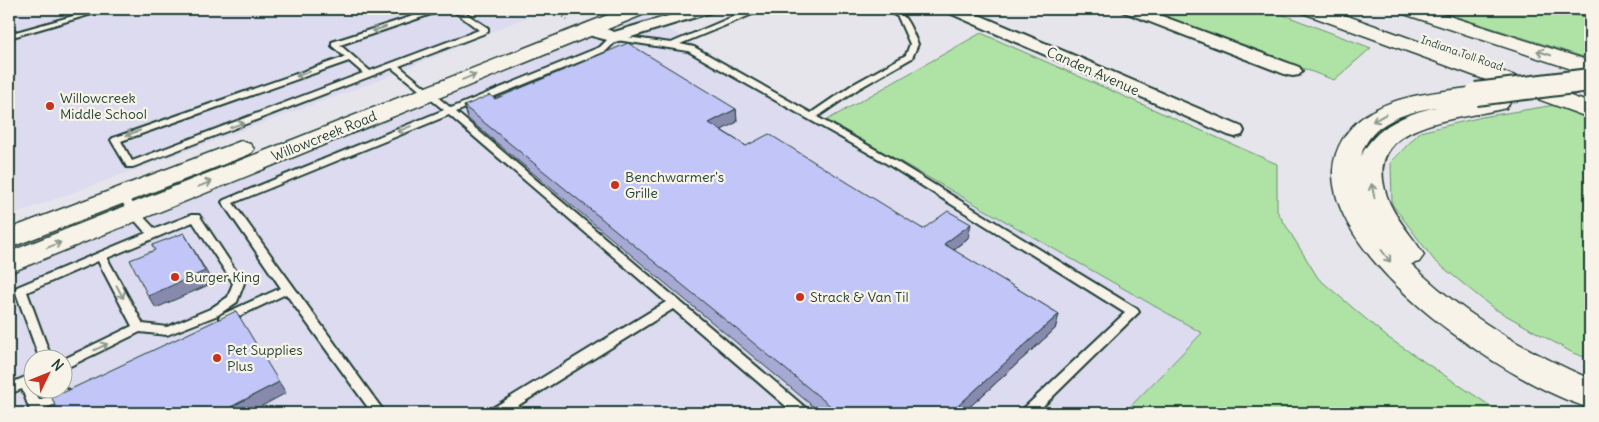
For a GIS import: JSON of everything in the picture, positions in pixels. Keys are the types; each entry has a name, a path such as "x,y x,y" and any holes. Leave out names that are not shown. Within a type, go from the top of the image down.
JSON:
{"main road":[{"name":"Willowcreek Road","path":"9,263 128,204 421,88 581,16 640,9"},
{"path":"1310,9 1590,111"},
{"name":"Indiana Toll Road","path":"1334,9 1590,97"},
{"name":"Indiana Toll Road","path":"1408,9 1590,68"},
{"path":"1575,9 1590,10"},
{"path":"1590,80 1487,98 1430,115 1391,134 1377,150 1369,170 1374,196 1389,230 1413,261 1454,296 1507,333 1590,375"},
{"path":"1590,91 1416,103 1393,110 1371,122 1353,140 1344,161 1348,192 1365,228 1394,267 1438,305 1490,343 1571,386 1590,394"},
{"name":"Willowcreek Road","path":"9,239 128,204"}],"street":[{"path":"581,16 598,33 615,37 707,9"},
{"name":"Canden Avenue","path":"952,9 1235,131"},
{"path":"1129,9 1293,71"}],"lane":[{"path":"9,36 105,9"},
{"path":"370,75 335,44 442,9"},
{"path":"349,58 116,140 130,165 485,30 455,9"},
{"path":"672,45 758,9"},
{"path":"811,117 855,87 909,56 914,44 901,16 889,9"},
{"path":"379,413 227,202 602,49 615,37 672,45 691,50 884,158 1132,312 1028,413"},
{"path":"393,65 449,110 802,413"},
{"path":"128,204 154,234"},
{"path":"42,350 21,290 194,217 239,284 233,299 214,312 189,323 167,331 139,328 72,360"},
{"path":"101,256 139,328"},
{"path":"180,340 288,289"},
{"path":"496,413 673,303"},
{"path":"9,389 22,383"},
{"path":"36,410 55,400"}],"shaded area":[{"path":"9,9 545,9 383,79 9,216"},
{"path":"640,13 1202,333 1124,413 9,413 9,272"}],"green space":[{"path":"1143,9 1268,9 1371,48 1334,80"},
{"path":"1432,9 1543,9 1590,14 1590,59"},
{"path":"981,33 1277,164 1277,211 1318,278 1387,337 1501,413 1124,413 1202,333 827,120"},
{"path":"1555,105 1590,118 1590,359 1573,353 1493,308 1434,260 1392,204 1391,162 1420,132 1482,117"}],"building":[{"path":"628,43 736,109 709,123 746,146 769,134 923,229 948,211 971,224 944,244 1059,314 950,413 867,413 864,410 860,413 839,413 464,106 490,95 495,99"},
{"name":"Burger King","path":"184,233 205,271 148,296 130,260 155,250 152,245"},
{"name":"Pet Supplies Plus","path":"236,311 279,382 219,413 58,413 53,400 72,400 72,389"}],"place":[{"name":"Willowcreek Middle School","path":"50,106"},
{"name":"Benchwarmer's Grille","path":"615,185"},
{"name":"Burger King","path":"175,277"},
{"name":"Strack & Van Til","path":"800,297"},
{"name":"Pet Supplies Plus","path":"217,358"}]}
